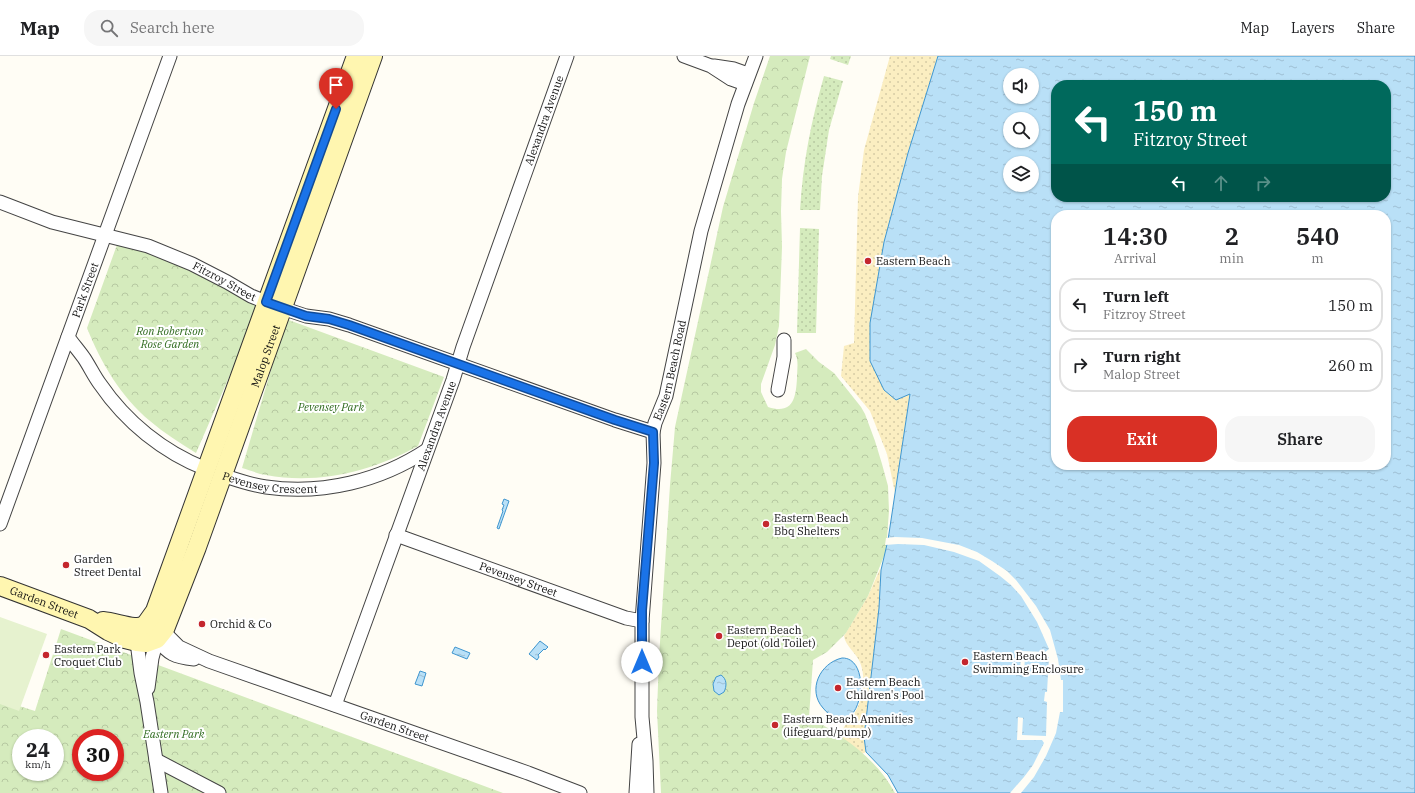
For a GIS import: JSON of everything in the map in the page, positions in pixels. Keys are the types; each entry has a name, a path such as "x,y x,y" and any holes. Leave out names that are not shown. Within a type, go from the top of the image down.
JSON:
{"street":[{"name":"Park Street","path":"0,524 170,56"},
{"name":"Malop Street","path":"155,632 155,611 181,539 214,472 274,305 356,56"},
{"name":"Malop Street","path":"274,305 373,56"},
{"name":"Alexandra Avenue","path":"335,705 453,380 462,347 567,56"},
{"path":"684,56 711,66 731,79 746,79"},
{"name":"Eastern Beach Road","path":"636,793 642,717 642,621 654,463 653,432 666,396 701,231 746,79 756,56"},
{"name":"Fitzroy Street","path":"0,202 52,222 141,244 175,257 214,275 250,296 274,305 306,316 329,319 342,323 653,432"},
{"name":"Pevensey Crescent","path":"68,336 82,354 107,394 128,418 148,436 187,462 250,484 288,489 326,488 355,482 388,471 405,464 427,450"},
{"path":"778,390 784,361 784,340"},
{"name":"Malop Street","path":"155,632 171,617 197,545 214,472"},
{"name":"Pevensey Street","path":"396,535 626,618 642,621"},
{"path":"181,539 197,545"},
{"name":"Garden Street","path":"0,586 89,619 108,631 137,642 146,643 155,632"},
{"name":"Garden Street","path":"89,619 133,627 141,627 155,632 179,647 209,661 520,770 580,793"},
{"path":"147,702 155,632"},
{"path":"137,642 161,793"},
{"name":"Eastern Beach Road","path":"642,717 647,793"},
{"path":"156,760 219,793"}],"green space":[{"path":"770,56 810,56 786,152 782,179 782,247 779,326 775,345 761,384 761,392 768,407 783,409 788,407 792,403 796,392 797,362 795,353 806,349 819,362 834,373 861,407 875,441 888,486 889,511 886,551 868,596 846,633 827,652 813,660 809,717 858,749 878,769 895,793 661,793 657,711 659,658 675,427 723,207 754,103"},
{"path":"831,56 851,56 848,65 830,59"},
{"path":"824,76 843,81 829,130 822,176 820,210 800,210 808,142"},
{"path":"800,228 819,229 816,333 797,333"},
{"name":"Ron Robertson Rose Garden","path":"118,242 201,274 260,306 196,453 155,425 130,401 105,366 87,328"},
{"name":"Pevensey Park","path":"286,319 444,377 418,446 401,455 364,469 325,477 286,478 242,468"},
{"path":"0,617 47,634 19,711 0,704"},
{"name":"Eastern Park","path":"61,629 503,793 0,793 0,700 35,711"},
{"path":"735,639 742,640 734,656 733,655"}],"sand":[{"name":"Eastern Beach","path":"890,56 938,56 908,153 884,242 910,394 895,493 887,454 870,411 841,376 844,346 854,343 858,197 864,150"},
{"path":"880,569 879,608 864,737 866,752 862,754 837,734 838,732 842,732 857,709 863,690 863,671 861,665 844,636 868,596"}],"water":[{"path":"938,56 1415,56 1415,793 898,793 888,775 866,752 864,737 879,608 881,570 888,540 910,394 896,400 884,390 870,361 870,323 884,242 908,153"},
{"path":"504,499 509,501 499,529 497,528 503,511 504,505 502,504"},
{"path":"540,641 548,647 538,655 539,657 537,660 529,654"},
{"path":"455,647 470,653 467,659 452,653"},
{"name":"Eastern Beach Children's Pool","path":"842,658 852,662 859,672 861,685 859,699 854,711 846,719 836,718 823,708 818,701 816,693 818,678 822,671 834,661"},
{"path":"420,671 426,673 422,686 415,684"},
{"path":"721,675 724,678 726,687 724,692 719,695 714,691 713,684 716,677"}],"pier":[{"path":"886,538 922,538 959,545 977,552 992,561 1007,571 1016,580 1036,606 1050,630 1058,659 1061,680 1063,680 1063,712 1060,712 1056,733 1046,756 1034,777 1021,793 1010,793 1033,765 1044,743 1042,740 1017,740 1018,717 1023,718 1022,735 1046,736 1047,702 1044,701 1045,692 1047,692 1049,657 1025,656 1024,675 1020,675 1021,651 1045,652 1049,649 1037,622 1021,596 1011,585 979,561 954,552 924,545 885,545"}],"place":[{"name":"Eastern Beach","path":"868,261"},
{"name":"Eastern Beach Bbq Shelters","path":"766,524"},
{"name":"Garden Street Dental","path":"66,565"},
{"name":"Orchid & Co","path":"202,624"},
{"name":"Eastern Beach Depot (old Toilet)","path":"719,636"},
{"name":"Eastern Park Croquet Club","path":"46,655"},
{"name":"Eastern Beach Swimming Enclosure","path":"965,662"},
{"name":"Eastern Beach Children's Pool","path":"838,688"},
{"name":"Eastern Beach Amenities (lifeguard/pump)","path":"775,725"}],"route":[{"path":"336,109 266,302 295,313 329,319 349,325 615,420 653,432 654,463 642,610 642,662"}]}
